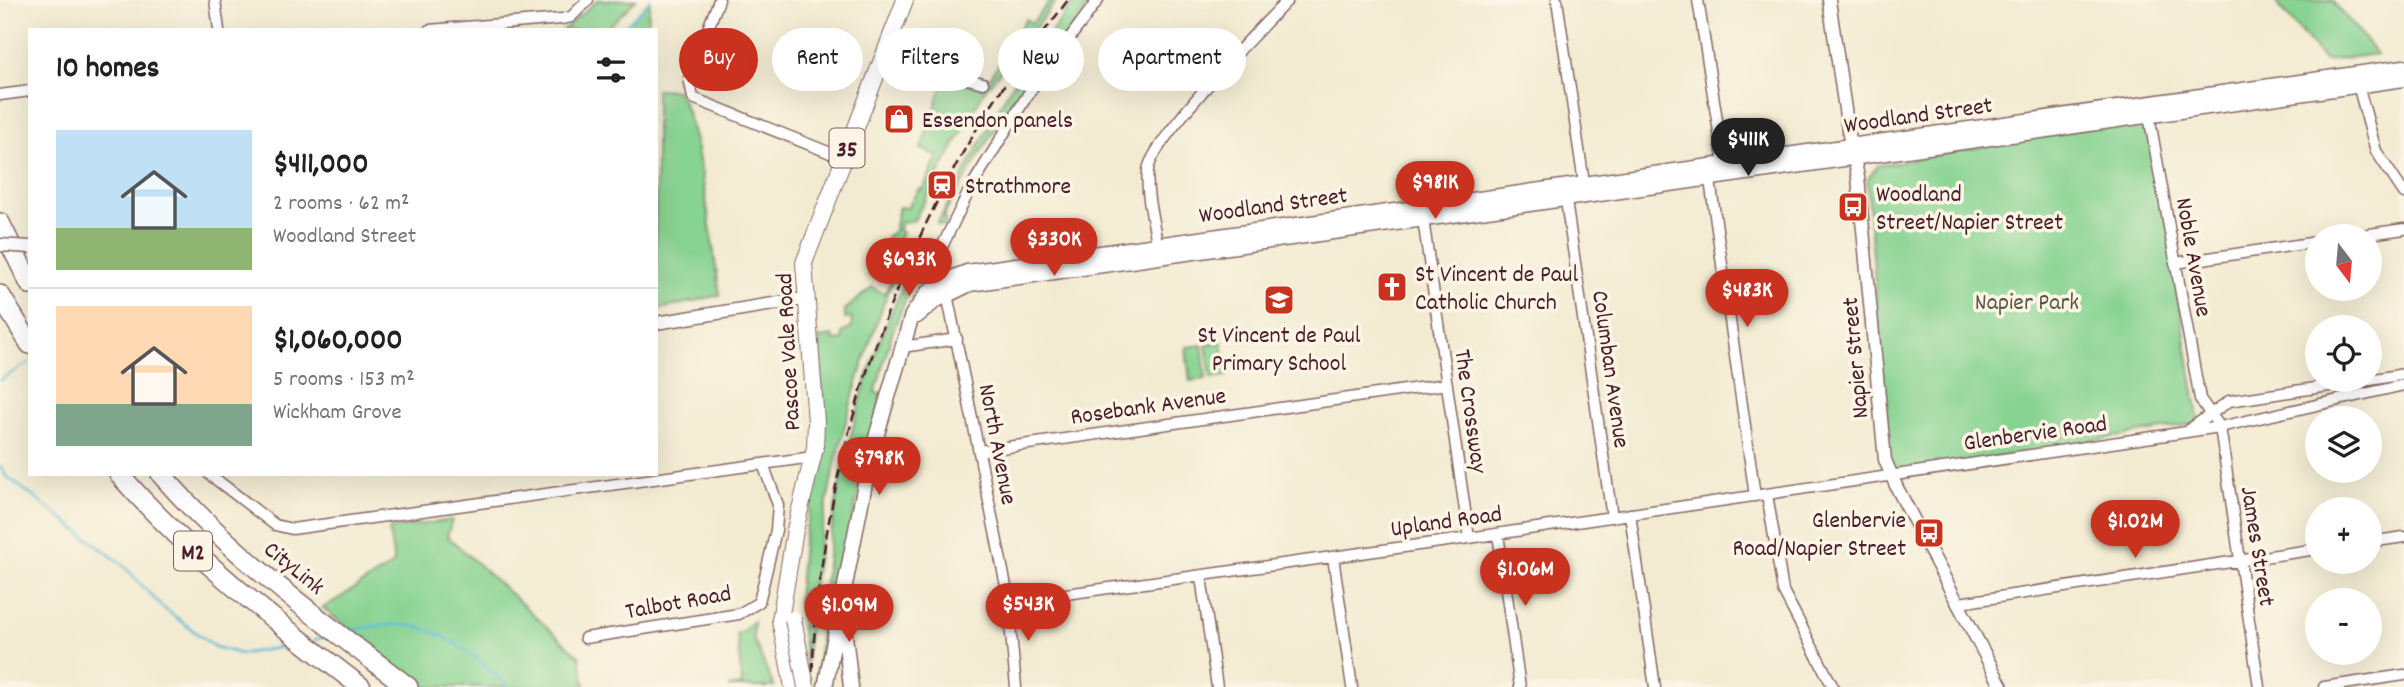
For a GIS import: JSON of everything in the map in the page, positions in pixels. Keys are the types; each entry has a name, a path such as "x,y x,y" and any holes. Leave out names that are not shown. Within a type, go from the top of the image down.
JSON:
{"highway":[{"path":"0,223 28,280"},
{"path":"0,295 28,340"},
{"name":"M2","path":"121,476 182,541 274,621 361,687"},
{"name":"CityLink","path":"163,476 215,531 308,610 408,687"},
{"path":"330,663 351,687"}],"main road":[{"name":"Pascoe Vale Road","path":"894,28 905,0"},
{"name":"Woodland Street","path":"2357,80 2404,67"},
{"name":"Pascoe Vale Road","path":"793,687 786,592 793,540 813,457 815,402 803,274 807,249 877,71"},
{"name":"Woodland Street","path":"825,687 840,595 876,434 904,341 922,310 944,288 1158,251 1565,192 2357,80 2404,79"},
{"path":"840,595 852,687"},
{"name":"Pascoe Vale Road","path":"786,619 806,687"}],"street":[{"path":"215,0 219,28"},
{"path":"453,28 562,19 571,17 588,0"},
{"path":"719,0 695,59 688,85 698,102 843,158"},
{"name":"North Avenue","path":"1016,687 1008,602 957,339 937,257 970,189 1030,91 1098,0"},
{"path":"1158,251 1148,187 1150,160 1210,84 1288,0"},
{"path":"1557,0 1585,190"},
{"path":"1698,0 1725,170"},
{"name":"Napier Street","path":"1829,0 1853,153 1883,444 1890,475 2002,687"},
{"path":"2357,80 2376,151 2404,193"},
{"path":"0,95 28,92"},
{"name":"Noble Avenue","path":"2148,110 2200,399 2210,414"},
{"path":"1709,173 1761,495 1783,591 1833,687"},
{"name":"Columban Avenue","path":"1565,192 1612,517"},
{"name":"The Crossway","path":"1422,213 1469,538"},
{"path":"2382,232 2404,229"},
{"path":"2175,263 2305,244"},
{"path":"0,245 28,247"},
{"path":"658,323 804,299"},
{"path":"904,341 957,339"},
{"name":"Glenbervie Road","path":"2382,378 2404,374"},
{"name":"Rosebank Avenue","path":"980,451 1447,384"},
{"name":"Glenbervie Road","path":"1890,475 2220,427 2404,385"},
{"name":"Glenbervie Road","path":"2187,430 2229,401 2305,390"},
{"name":"James Street","path":"2210,414 2220,427 2259,687"},
{"path":"212,476 275,525 292,529 813,457"},
{"name":"Talbot Road","path":"585,638 739,614 759,602 776,530 778,505 763,464"},
{"name":"Upland Road","path":"1008,602 1498,534 1890,475"},
{"path":"1630,514 1655,687"},
{"path":"1498,534 1520,687"},
{"path":"2382,540 2404,537"},
{"path":"1959,603 2305,551"},
{"path":"1333,557 1352,687"},
{"path":"1201,576 1217,687"},
{"path":"2324,687 2404,675"}],"green space":[{"path":"598,0 636,0 607,28 565,28"},
{"path":"650,0 647,28 623,28"},
{"path":"1051,0 1057,0 1035,28 1021,28 1026,19 1032,23"},
{"path":"1075,0 1092,0 1071,28 1054,28"},
{"path":"2274,0 2332,0 2377,54 2325,61"},
{"path":"998,65 998,74 983,93 914,220 902,222 898,230 902,232 881,279 869,275 878,265 882,250 885,250 889,241 886,237 894,231 899,207 907,208 919,189 923,190 938,156 921,149 941,91 984,91"},
{"path":"658,89 676,90 692,128 720,295 658,310"},
{"path":"1008,91 1025,91 1015,105 1013,98 944,215 946,226 937,224"},
{"name":"Napier Park","path":"2149,116 2199,423 1890,475 1867,180 1877,166"},
{"path":"926,248 892,333 875,393 882,394 837,584 820,687 816,687 832,528 860,400 890,317"},
{"path":"895,274 861,369 835,465 816,563 806,664 798,600 803,543 824,444 819,338 833,336 834,341 843,340 842,333 852,327 851,317 845,318 845,310 872,287 884,294"},
{"path":"1222,342 1227,376 1211,378 1206,344"},
{"path":"1202,345 1206,379 1190,381 1186,347"},
{"path":"452,520 447,536 580,657 585,687 420,687 323,608 394,564 389,529"},
{"path":"754,621 753,638 774,687 728,687 742,685 737,633 741,633"}],"waterway":[{"path":"623,28 650,0"},
{"path":"0,380 28,363"},
{"path":"0,466 5,475 123,565 161,606 215,647 241,654 294,645"},
{"path":"348,631 375,626 419,627 454,643 509,687"},
{"path":"314,640 328,636"}],"railway":[{"path":"812,687 816,613 826,539 841,465 860,393 884,321 913,252 982,120 1068,0"}],"place":[{"name":"Essendon panels","path":"899,119"},
{"name":"Strathmore","path":"942,185"},
{"name":"Woodland Street/Napier Street","path":"1853,207"},
{"name":"St Vincent de Paul Catholic Church","path":"1392,287"},
{"name":"St Vincent de Paul Primary School","path":"1279,300"},
{"name":"Glenbervie Road/Napier Street","path":"1929,533"}]}
